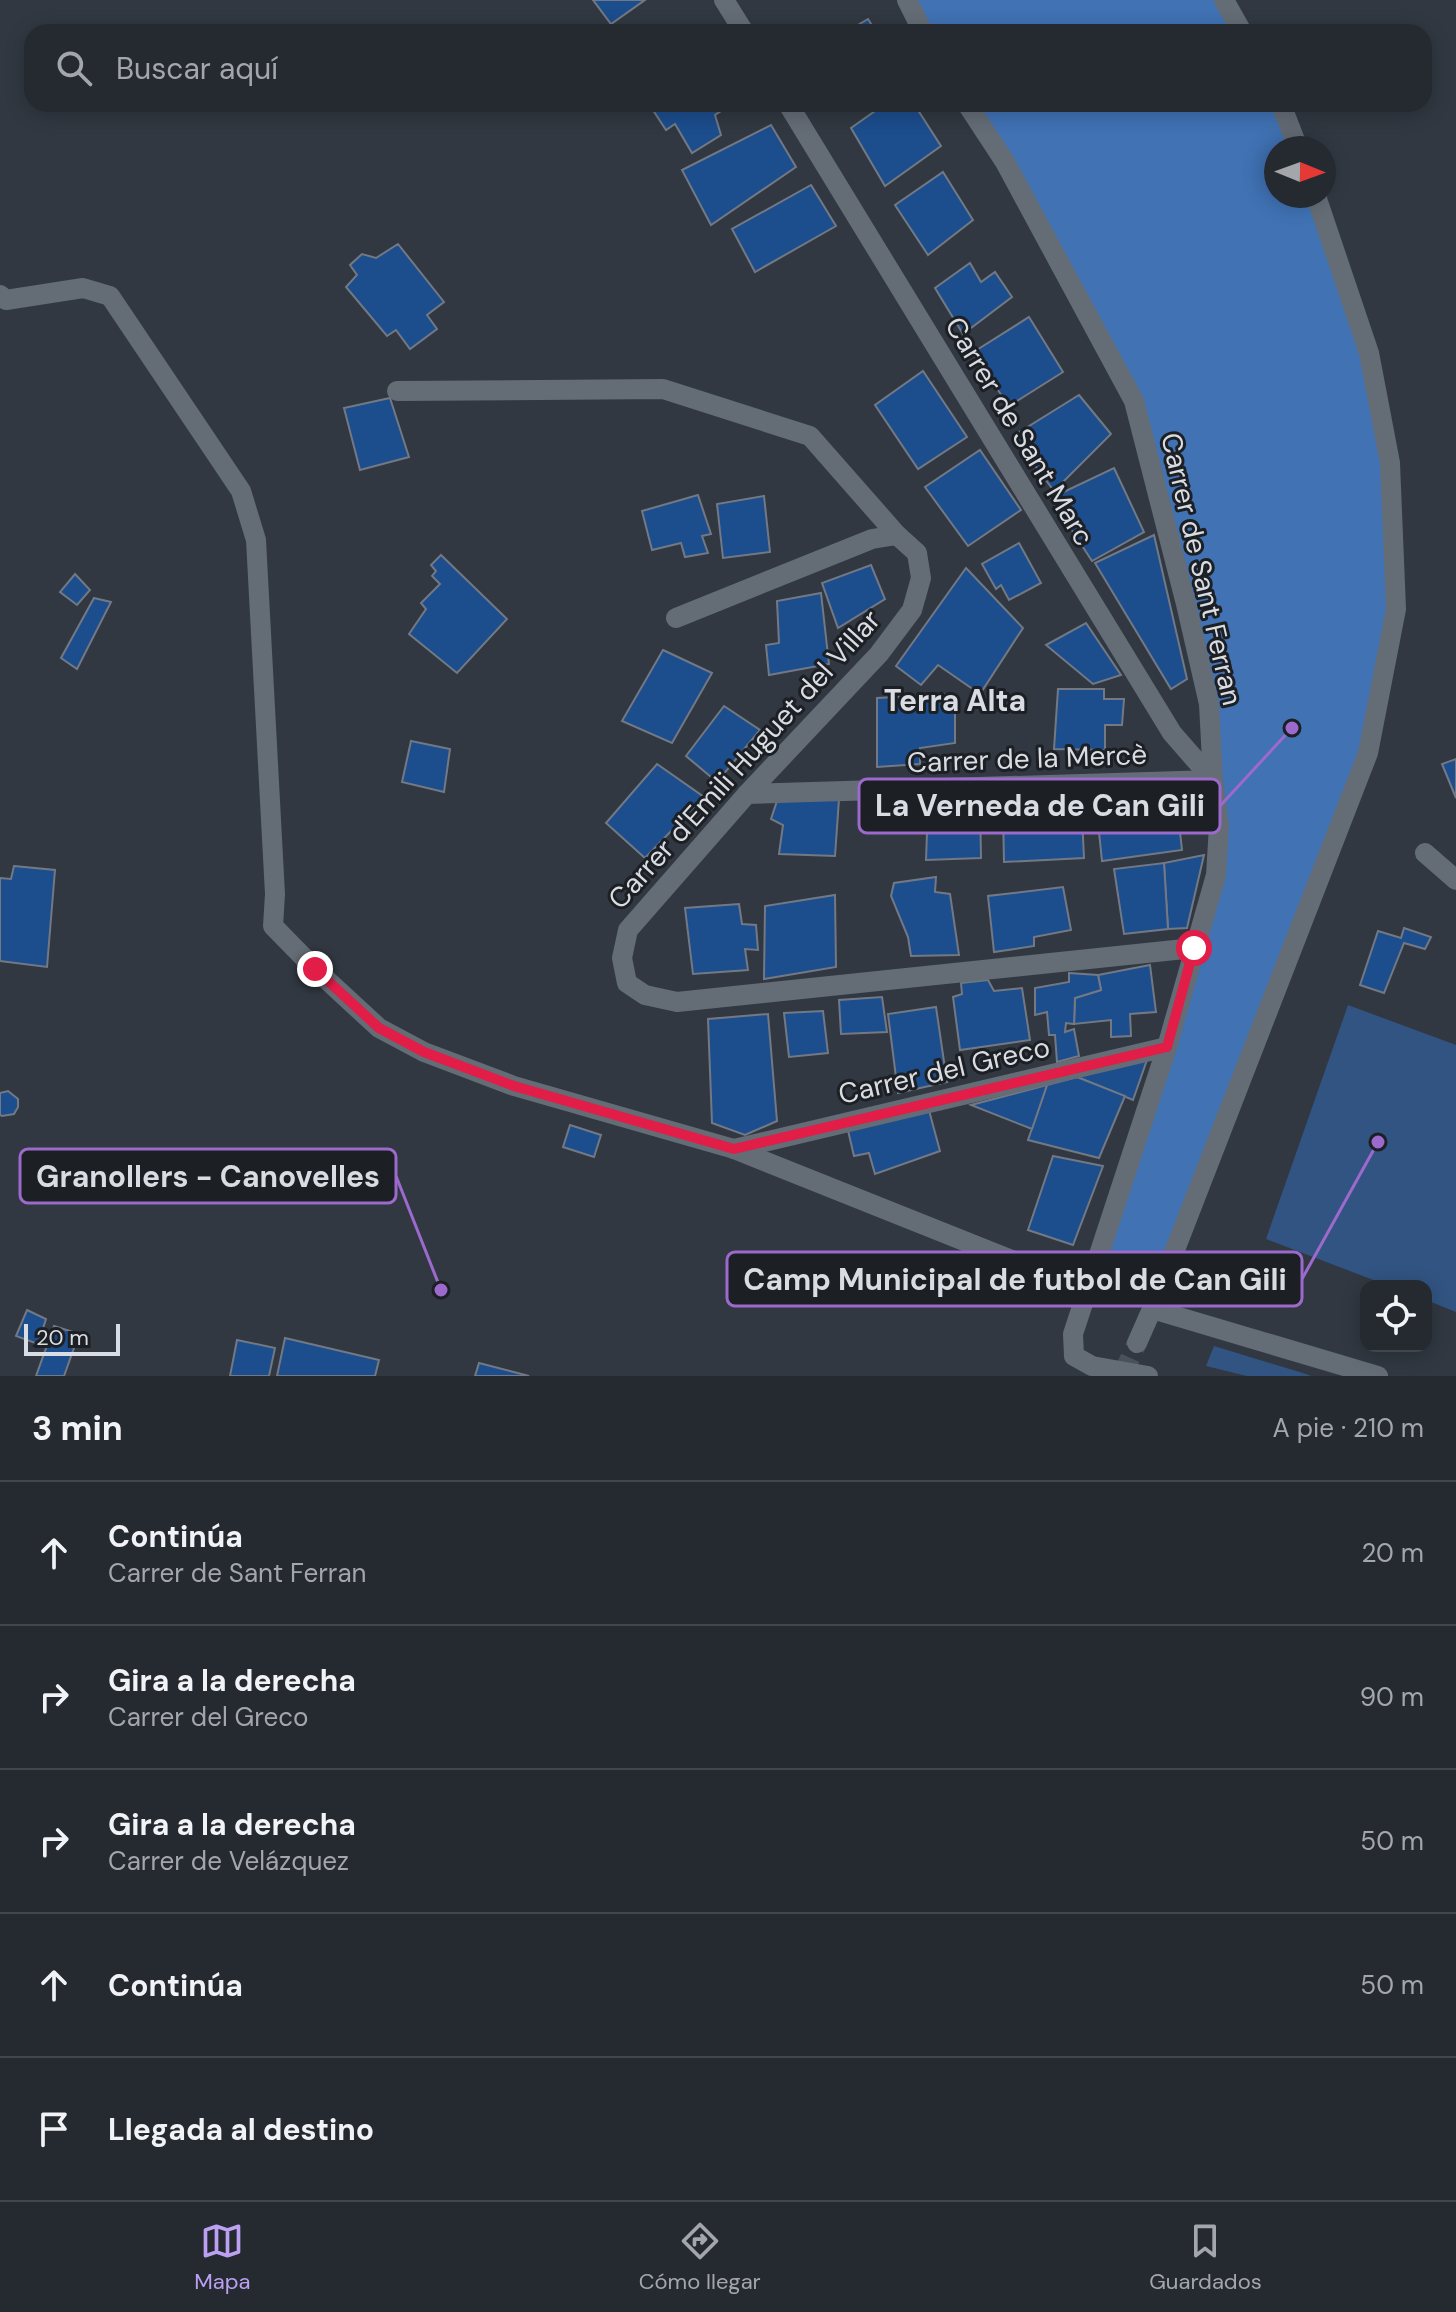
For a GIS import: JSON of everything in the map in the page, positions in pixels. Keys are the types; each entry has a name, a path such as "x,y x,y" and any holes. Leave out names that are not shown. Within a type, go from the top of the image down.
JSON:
{"street":[{"path":"724,0 739,24"},
{"path":"907,0 919,24"},
{"path":"1224,0 1238,24"},
{"name":"Carrer de Sant Marc","path":"793,112 1172,733 1213,780"},
{"name":"Carrer de Sant Ferran","path":"972,112 1005,162 1134,401 1209,704 1219,826 1216,875 1167,1047 1073,1334 1074,1356 1092,1366 1148,1376"},
{"path":"1284,112 1293,136"},
{"path":"1137,1343 1368,753 1396,609 1390,463 1369,353 1320,208"},
{"path":"0,295 6,300 83,288 110,296 241,491 256,540 275,894 273,926 379,1028 424,1052 514,1086 734,1149 1087,1290"},
{"name":"Carrer d'Emili Huguet del Villar","path":"397,391 663,389 810,436 897,535 917,553 921,578 912,610 879,654 747,794 628,930 622,958 627,983 645,995 677,1002 1194,948"},
{"path":"676,618 872,539 897,535"},
{"name":"Carrer de la Mercè","path":"747,794 1213,780"},
{"path":"1425,853 1456,880"},
{"name":"Carrer del Greco","path":"734,1149 1167,1047"},
{"path":"1152,1309 1378,1376"}],"shaded area":[{"path":"912,0 1224,0 1238,24 926,24"},
{"path":"975,112 1284,112 1293,136 1264,136 1264,208 1320,208 1369,353 1396,609 1368,753 1152,1309 1087,1290 1216,875 1209,704 1134,401"},
{"path":"1348,1005 1456,1045 1456,1312 1432,1302 1432,1280 1373,1280 1266,1239"},
{"path":"1214,1346 1311,1376 1247,1376 1206,1366"}],"building":[{"path":"593,0 645,0 611,24"},
{"path":"654,112 720,112 715,115 721,135 692,153 675,124 666,130"},
{"path":"874,112 919,112 941,146 885,186 851,128"},
{"path":"771,125 796,167 711,225 682,170"},
{"path":"943,172 973,220 928,255 895,205"},
{"path":"811,185 836,226 755,272 732,229"},
{"path":"398,244 444,302 427,315 437,329 410,349 396,330 387,336 346,287 357,275 350,265 362,254 376,258"},
{"path":"970,263 981,282 995,272 1012,297 963,334 935,288"},
{"path":"1029,317 1063,372 1009,406 972,353"},
{"path":"923,371 967,437 918,469 875,405"},
{"path":"1079,395 1111,434 1054,491 1013,436"},
{"path":"390,398 409,457 360,470 344,408"},
{"path":"980,450 1021,510 968,546 925,487"},
{"path":"1114,468 1144,532 1092,561 1051,498"},
{"path":"698,495 711,534 702,536 708,553 685,557 681,543 652,550 642,511"},
{"path":"764,496 770,552 723,558 717,504"},
{"path":"1154,535 1187,679 1171,689 1095,563"},
{"path":"1019,543 1041,583 1009,600 1001,585 996,589 982,564"},
{"path":"441,555 507,619 457,673 409,634 426,609 421,603 440,584 432,576 436,571 431,565"},
{"path":"871,565 885,599 838,628 822,583"},
{"path":"966,568 1023,628 980,694 938,665 921,685 896,666"},
{"path":"75,574 90,590 77,605 60,592"},
{"path":"821,593 829,664 769,675 766,645 779,643 777,601"},
{"path":"94,598 111,602 77,669 61,658"},
{"path":"1086,623 1121,675 1093,684 1046,645"},
{"path":"663,650 712,673 672,743 622,721"},
{"path":"1058,689 1104,689 1104,699 1124,699 1122,725 1105,725 1105,750 1054,749"},
{"path":"955,694 955,743 920,748 920,764 877,767 877,698"},
{"path":"724,706 760,730 717,782 686,756"},
{"path":"411,741 450,749 444,792 402,782"},
{"path":"1456,759 1456,798 1442,764"},
{"path":"657,764 704,797 645,858 606,823"},
{"path":"1081,796 1084,858 1004,862 1003,811"},
{"path":"839,799 835,856 779,854 783,825 771,819 777,801"},
{"path":"980,801 981,858 926,860 928,806"},
{"path":"1177,805 1182,850 1102,861 1097,813"},
{"path":"1204,855 1187,928 1168,929 1164,863"},
{"path":"1164,863 1168,929 1124,934 1114,869"},
{"path":"14,866 55,870 47,967 0,961 0,878 11,879"},
{"path":"936,877 935,892 950,894 959,955 911,956 908,937 891,896 894,883"},
{"path":"1063,887 1071,930 1034,937 1034,946 994,952 988,896"},
{"path":"835,895 836,967 764,979 765,906"},
{"path":"739,904 742,924 756,925 758,950 745,949 748,970 693,974 685,908"},
{"path":"1404,928 1431,937 1425,949 1404,943 1384,993 1360,985 1378,931 1401,938"},
{"path":"1150,965 1156,1012 1130,1014 1131,1036 1111,1037 1111,1020 1074,1024 1075,998 1101,990 1098,975"},
{"path":"1069,973 1098,975 1101,990 1075,998 1074,1024 1066,1023 1065,1032 1074,1029 1079,1056 1057,1062 1055,1035 1049,1035 1047,1012 1035,1015 1035,988 1069,982"},
{"path":"988,980 994,991 1022,988 1030,1040 960,1050 953,997 962,994 961,983"},
{"path":"882,997 887,1032 841,1034 839,1000"},
{"path":"936,1007 947,1082 898,1093 888,1014"},
{"path":"823,1011 828,1053 789,1057 784,1013"},
{"path":"768,1014 777,1121 745,1135 712,1123 708,1019"},
{"path":"1148,1057 1133,1100 1077,1077"},
{"path":"1077,1077 1125,1096 1099,1158 1028,1140 1047,1085"},
{"path":"1047,1085 1032,1129 971,1105"},
{"path":"8,1091 18,1099 18,1107 14,1114 2,1116 0,1093"},
{"path":"927,1103 940,1151 875,1174 869,1153 854,1156 846,1122"},
{"path":"570,1125 601,1135 594,1157 563,1147"},
{"path":"1053,1156 1103,1166 1073,1245 1028,1230"},
{"path":"27,1310 46,1319 38,1344 16,1336"},
{"path":"54,1326 79,1334 64,1376 36,1376"},
{"path":"285,1338 379,1360 375,1376 277,1376"},
{"path":"237,1340 275,1348 269,1376 230,1376"},
{"path":"479,1363 529,1376 475,1376"}],"tunnel":[{"path":"1122,1376 1137,1343"}],"place":[{"name":"La Verneda de Can Gili","path":"1292,728"},
{"name":"Camp Municipal de futbol de Can Gili","path":"1378,1142"},
{"name":"Granollers - Canovelles","path":"441,1290"}],"district":[{"name":"Terra Alta","path":"955,701"}],"route":[{"path":"315,969 379,1028 424,1052 514,1086 734,1149 1167,1047 1194,948"}]}
